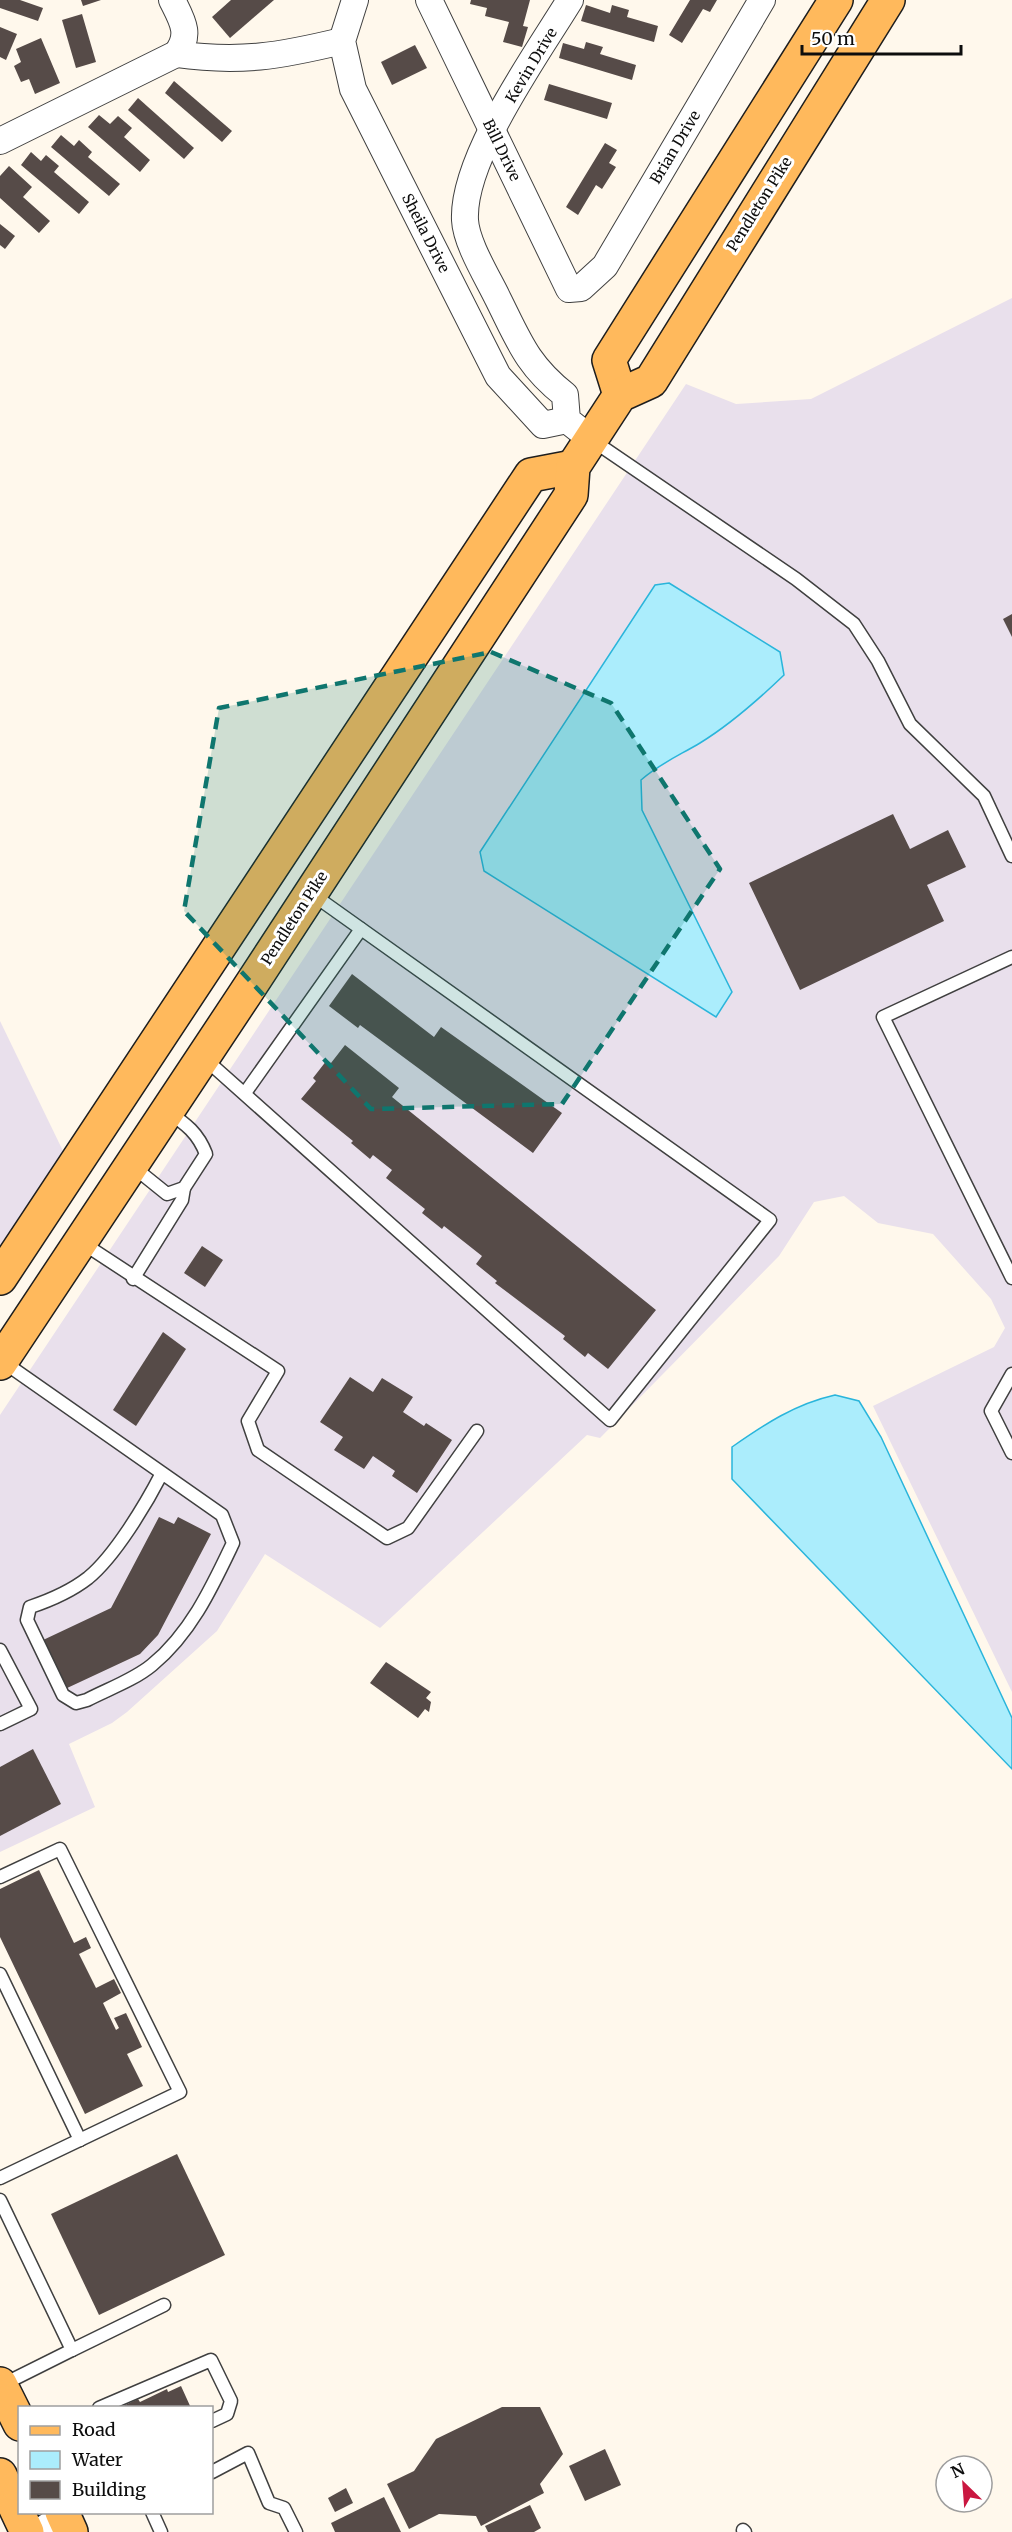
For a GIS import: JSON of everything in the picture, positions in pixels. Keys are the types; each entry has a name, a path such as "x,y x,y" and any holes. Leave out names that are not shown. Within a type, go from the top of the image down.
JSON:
{"main road":[{"path":"620,395 609,360 836,0"},
{"name":"Pendleton Pike","path":"1,1362 571,495 579,429 620,395 651,381 888,0"},
{"path":"4,1263 531,475 573,467"},
{"path":"1,2385 18,2420"},
{"path":"0,2475 18,2513"},
{"path":"18,2514 27,2532"}],"street":[{"path":"0,141 176,54 184,44 186,32 172,0"},
{"path":"176,54 219,60 260,57 342,41 355,0"},
{"name":"Bill Drive","path":"429,0 569,290 581,288"},
{"name":"Kevin Drive","path":"492,130 570,0"},
{"name":"Brian Drive","path":"581,288 605,266 762,0"},
{"name":"Sheila Drive","path":"342,41 353,89 498,376 543,425 579,429"},
{"path":"492,130 468,186 465,222 476,253 526,357 542,376 565,395 579,429"}],"lane":[{"path":"579,429 796,579 854,624 878,661 910,724 984,796 1012,856"},
{"path":"203,1057 610,1420 770,1220 310,893"},
{"path":"245,1093 361,929"},
{"path":"1012,957 883,1017 1012,1278"},
{"path":"133,1279 182,1200 184,1188 206,1154 200,1138 188,1125 166,1110"},
{"path":"130,1165 167,1194 184,1188"},
{"path":"80,1242 133,1279 278,1371 248,1421 258,1450 387,1538 408,1528 477,1431"},
{"path":"1,1362 162,1473 222,1515 233,1543 195,1616 175,1643 150,1666 87,1700 76,1703 63,1695 27,1620 30,1607 59,1596 89,1577 147,1503 162,1473"},
{"path":"1012,1374 991,1411 1012,1453"},
{"path":"0,1650 31,1708 0,1724"},
{"path":"0,1877 60,1849 180,2092 0,2178"},
{"path":"0,1974 80,2140"},
{"path":"0,2200 72,2350"},
{"path":"1,2385 164,2305"},
{"path":"104,2406 211,2360 231,2402 227,2414 213,2421"},
{"path":"213,2471 248,2453 268,2503 284,2508 296,2532"},
{"path":"153,2514 161,2532"}],"highlighted area":[{"path":"491,652 611,703 720,869 562,1104 371,1109 184,911 219,708"}],"shaded area":[{"path":"1012,298 1012,1692 873,1406 994,1347 1005,1328 991,1299 933,1234 878,1223 844,1196 814,1202 779,1256 600,1438 587,1435 380,1628 265,1554 217,1631 127,1712 112,1723 69,1744 95,1807 0,1852 0,1415 686,384 736,404 811,399"},
{"path":"0,1021 63,1151 0,1247"}],"water":[{"path":"669,583 780,652 784,675 723,728 662,764 641,780 642,810 732,992 716,1017 484,871 480,852 655,585"},
{"path":"835,1395 859,1401 881,1437 1012,1718 1012,1769 732,1479 732,1447 794,1409"}],"building":[{"path":"0,0 20,0 43,8 38,21 0,8"},
{"path":"81,0 101,0 83,6"},
{"path":"231,0 274,0 230,38 212,17"},
{"path":"471,0 530,0 523,26 528,27 522,47 503,42 509,22 485,16 487,8 470,4"},
{"path":"690,0 717,0 710,12 703,9 682,43 669,35"},
{"path":"586,5 610,13 612,5 629,10 627,17 658,26 654,42 581,21"},
{"path":"82,14 96,62 76,68 62,20"},
{"path":"0,27 17,34 6,60 0,57"},
{"path":"41,38 60,83 35,94 29,79 21,82 14,66 21,62 16,49"},
{"path":"586,42 603,47 600,54 636,65 632,80 559,58 563,43 584,49"},
{"path":"415,45 427,68 392,85 381,62"},
{"path":"174,81 232,131 222,142 165,93"},
{"path":"549,84 612,103 607,119 544,100"},
{"path":"138,98 194,148 184,159 128,110"},
{"path":"99,115 110,124 118,116 132,128 124,137 150,160 140,172 88,127"},
{"path":"61,135 74,146 79,140 92,152 88,157 120,184 109,196 51,147"},
{"path":"605,143 617,150 609,163 616,167 602,189 596,185 578,215 566,207"},
{"path":"31,152 41,161 46,155 59,166 54,172 89,202 79,214 21,165"},
{"path":"9,166 32,187 23,197 50,221 39,233 0,198 0,176"},
{"path":"0,224 15,236 5,249 0,245"},
{"path":"1012,614 1012,637 1003,619"},
{"path":"893,814 910,849 948,830 966,867 927,885 944,921 800,990 749,883"},
{"path":"352,974 434,1037 441,1027 562,1113 533,1153 360,1025 358,1028 329,1006"},
{"path":"345,1045 399,1088 392,1097 656,1310 608,1369 588,1353 585,1357 563,1339 565,1336 495,1283 497,1281 476,1264 482,1256 444,1226 442,1229 422,1213 425,1209 386,1178 392,1170 373,1155 370,1159 351,1143 353,1141 301,1099 316,1081 313,1078 327,1060 331,1063"},
{"path":"202,1246 223,1260 205,1287 184,1273"},
{"path":"163,1332 186,1349 136,1426 113,1410"},
{"path":"350,1377 373,1392 382,1378 413,1397 403,1412 424,1426 426,1423 452,1440 417,1493 392,1476 395,1471 373,1456 364,1469 334,1450 343,1437 320,1422"},
{"path":"159,1517 174,1524 178,1517 211,1534 158,1635 140,1654 65,1689 41,1641 111,1608"},
{"path":"386,1662 431,1692 426,1698 431,1702 429,1712 425,1709 418,1718 370,1683"},
{"path":"33,1749 61,1804 0,1836 0,1767"},
{"path":"39,1870 74,1943 86,1937 91,1948 79,1954 96,1988 114,1979 121,1993 103,2003 116,2030 119,2028 114,2018 126,2013 142,2047 127,2054 143,2086 85,2114 0,1937 0,1889"},
{"path":"177,2154 225,2255 99,2315 51,2214"},
{"path":"181,2386 190,2406 123,2406 138,2399 140,2402 167,2389 168,2392"},
{"path":"502,2407 540,2407 563,2454 540,2484 544,2493 481,2526 476,2516 439,2514 409,2529 387,2484 414,2471 436,2439"},
{"path":"605,2449 621,2485 585,2501 569,2466"},
{"path":"346,2488 353,2503 335,2512 328,2498"},
{"path":"384,2497 401,2532 335,2532 331,2523"},
{"path":"530,2505 541,2528 534,2532 488,2532 485,2526"}]}
